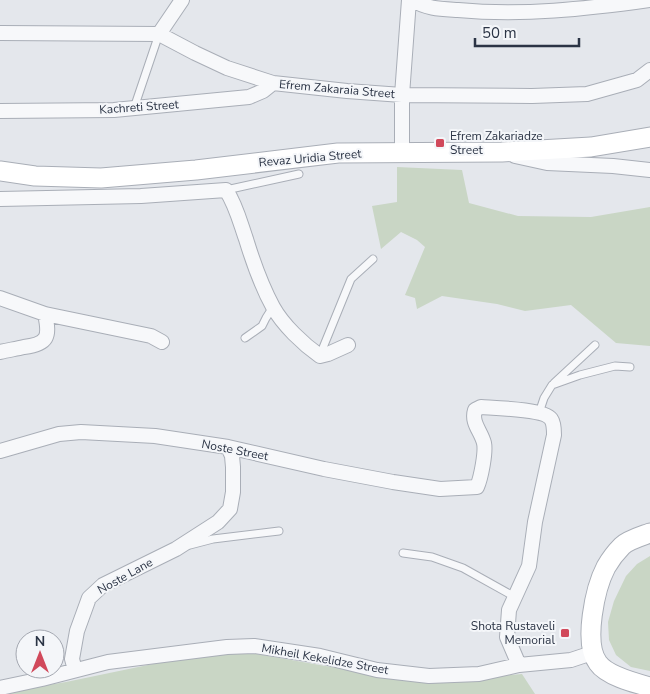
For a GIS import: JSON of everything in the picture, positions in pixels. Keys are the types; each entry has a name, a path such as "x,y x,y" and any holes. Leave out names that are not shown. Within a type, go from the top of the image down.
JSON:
{"street":[{"path":"159,34 182,0"},
{"path":"402,152 402,95 409,0"},
{"path":"413,0 432,8 488,13 539,12 650,0"},
{"name":"Efrem Zakaraia Street","path":"0,34 159,34 227,68 273,83 402,95 532,96 587,94 637,80 650,70"},
{"name":"Kachreti Street","path":"0,111 114,110 249,97 273,83"},
{"name":"Revaz Uridia Street","path":"0,171 35,176 101,178 196,170 338,153 502,152 591,147 650,137"},
{"path":"502,152 547,163 650,170"},
{"path":"226,190 233,200 254,264 280,318 307,347 320,356 348,345"},
{"name":"Revaz Uridia Street","path":"0,199 141,196 226,190"},
{"path":"0,298 45,314 151,336 162,342"},
{"path":"0,352 35,346 41,343 46,337 47,325 45,314"},
{"name":"Noste Street","path":"0,451 59,434 81,432 155,436 228,447 324,469 393,482 440,489 471,488 477,486 480,480 485,444 474,422 475,410 481,407 539,413"},
{"path":"519,665 507,637 509,610 529,566 535,522 554,434 552,420 547,415 539,413"},
{"name":"Noste Lane","path":"75,670 72,658 77,631 88,598 103,585 176,549 218,522 230,509 233,492 233,468 232,456 228,447"},
{"path":"650,533 624,544 606,566 595,598 591,630 592,652 599,665 613,675 650,687"},
{"name":"Mikheil Kekelidze Street","path":"0,688 108,662 227,647 254,646 320,656 377,670 429,676 479,674 519,665 571,660 592,652"}],"lane":[{"path":"134,108 159,34"},
{"name":"Revaz Uridia Street","path":"226,190 300,174"},
{"path":"320,356 351,279 373,259"},
{"path":"245,338 262,326 273,306"},
{"path":"539,413 544,398 552,385 595,345"},
{"path":"552,385 615,366 630,367"},
{"name":"Noste Lane","path":"176,549 213,539 279,530"},
{"path":"403,553 432,556 463,568 515,597"}],"green space":[{"path":"397,167 462,170 469,203 518,216 591,217 650,207 650,346 616,343 571,305 525,311 497,304 442,296 417,309 415,298 405,295 425,247 417,240 401,232 381,249 372,206 397,202"},
{"path":"650,556 650,671 631,667 616,655 609,640 608,622 614,601 626,576 637,564"},
{"path":"251,653 360,672 435,682 522,674 535,694 0,694 172,660"}],"place":[{"name":"Efrem Zakariadze Street","path":"440,143"},
{"name":"Shota Rustaveli Memorial","path":"565,633"}]}
